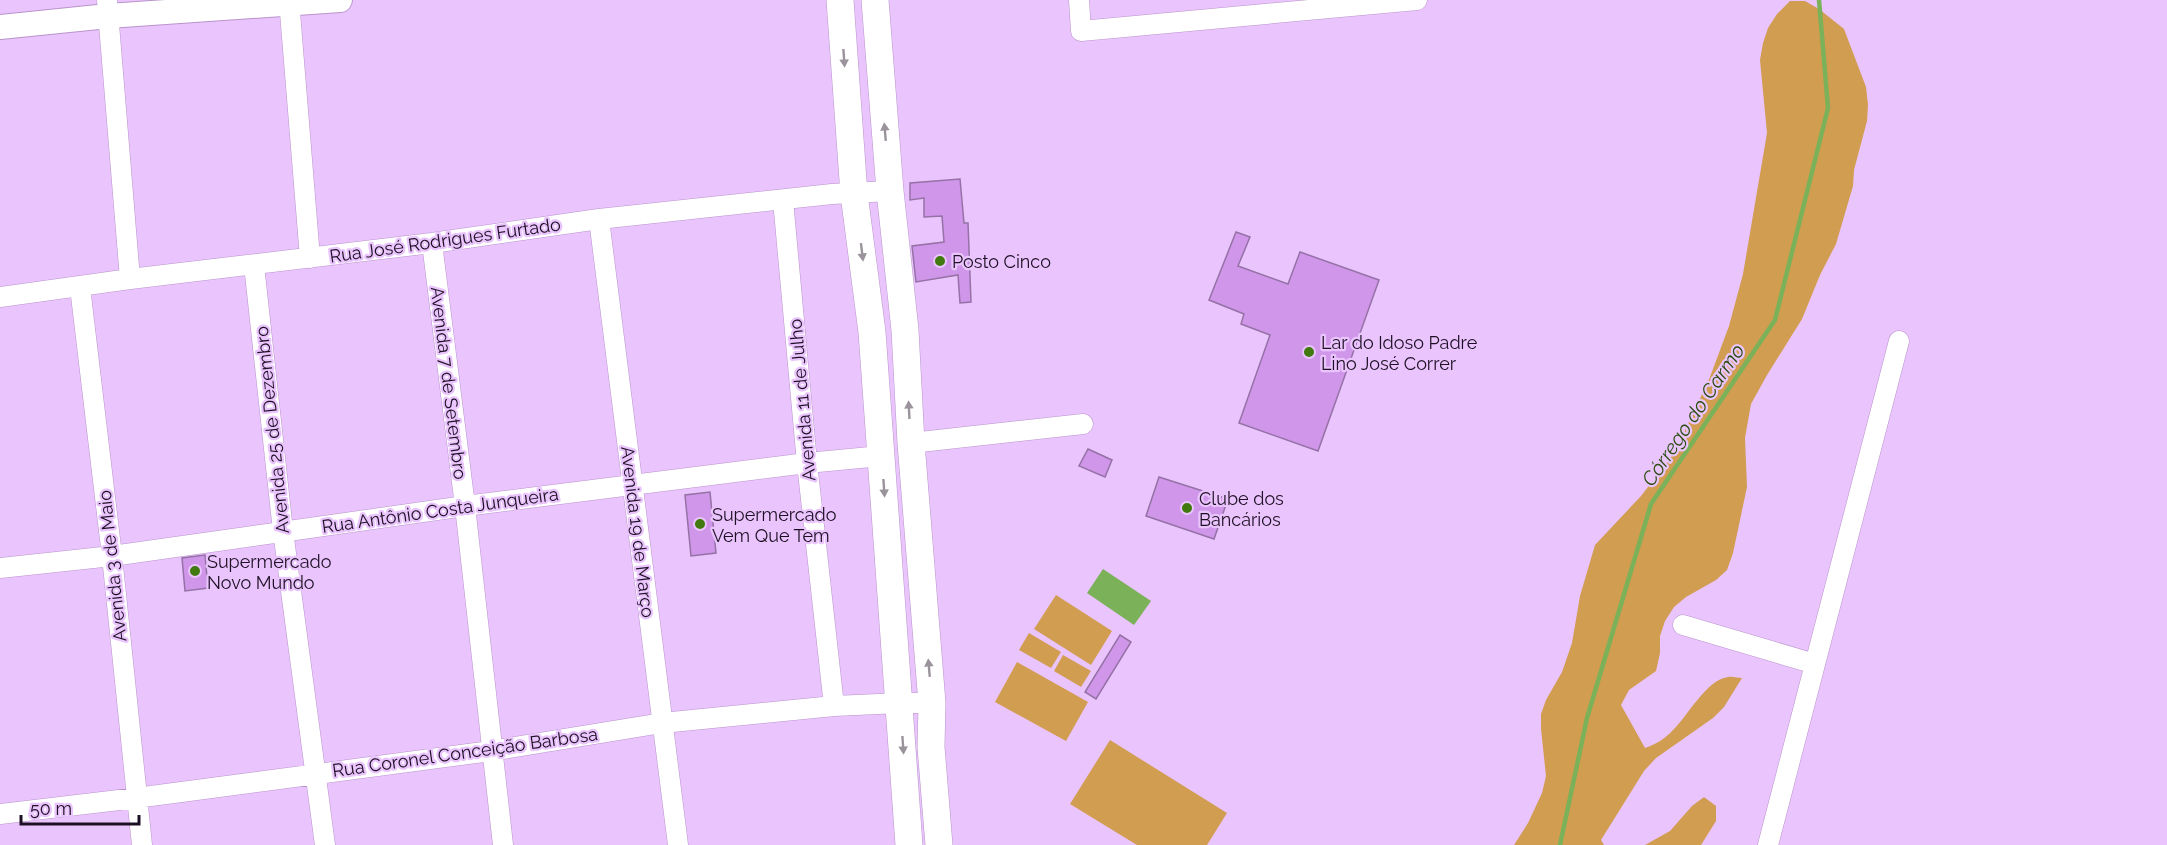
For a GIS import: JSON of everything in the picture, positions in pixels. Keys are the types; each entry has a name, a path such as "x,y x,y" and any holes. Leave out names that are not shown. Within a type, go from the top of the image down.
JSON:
{"main road":[{"path":"840,0 854,194 872,332 909,845"},
{"path":"874,0 890,191 905,330 911,443 932,703 931,747 939,845"},
{"path":"872,332 905,330"}],"street":[{"path":"0,27 108,8 340,0"},
{"path":"1079,0 1081,31 1417,0"},
{"path":"289,2 310,258"},
{"path":"108,8 130,279"},
{"name":"Rua José Rodrigues Furtado","path":"0,297 432,243 599,219 727,204 890,191"},
{"name":"Avenida 11 de Julho","path":"783,200 807,463 834,706"},
{"name":"Avenida 19 de Março","path":"599,219 678,845"},
{"name":"Avenida 7 de Setembro","path":"432,243 465,506 503,845"},
{"name":"Avenida 25 de Dezembro","path":"254,265 283,531 325,845"},
{"name":"Avenida 3 de Maio","path":"80,287 112,556 142,845"},
{"path":"1768,845 1899,341"},
{"path":"911,443 1083,424"},
{"name":"Rua Antônio Costa Junqueira","path":"0,568 112,556 465,506 807,463 882,456"},
{"path":"1683,625 1815,664"},
{"name":"Rua Coronel Conceição Barbosa","path":"0,814 491,751 662,723 834,706 932,703"}],"shaded area":[{"path":"1790,1 1805,1 1844,29 1866,87 1867,121 1854,170 1853,186 1836,244 1802,319 1751,404 1745,438 1747,487 1733,553 1727,570 1716,580 1686,597 1674,607 1665,621 1660,636 1660,653 1656,671 1629,690 1621,705 1645,748 1670,733 1712,685 1728,677 1742,678 1724,707 1713,718 1656,758 1644,771 1601,840 1604,845 1514,845 1528,823 1542,793 1546,776 1541,714 1562,672 1572,643 1580,596 1595,545 1641,496 1675,452 1710,377 1729,326 1743,274 1767,133 1760,60 1763,43 1768,28 1777,14"},
{"path":"1103,569 1151,601 1134,625 1087,593"},
{"path":"1056,595 1112,631 1091,665 1034,629"},
{"path":"1029,633 1061,652 1051,668 1019,650"},
{"path":"1063,655 1091,671 1081,687 1054,671"},
{"path":"1017,662 1088,702 1066,741 995,702"},
{"path":"1110,740 1227,813 1207,845 1137,845 1070,804"},
{"path":"1704,797 1716,806 1716,821 1701,845 1645,845 1670,831 1692,806"}],"building":[{"path":"960,179 964,223 968,223 971,302 960,303 958,275 916,282 912,246 944,242 942,216 924,217 924,198 910,200 910,183"},
{"name":"Lar do Idoso Padre Lino José Correr","path":"1236,232 1250,237 1238,266 1288,284 1300,252 1379,280 1318,451 1239,423 1270,335 1241,324 1244,314 1209,300"},
{"path":"1088,449 1112,460 1105,477 1079,466"},
{"name":"Clube dos Bancários","path":"1159,477 1228,499 1214,539 1146,516"},
{"name":"Supermercado Vem Que Tem","path":"710,492 716,553 691,556 685,495"},
{"name":"Supermercado Novo Mundo","path":"205,555 208,588 185,591 182,558"},
{"path":"1120,635 1131,642 1096,699 1085,692"}],"waterway":[{"name":"Córrego do Carmo","path":"1560,845 1587,718 1651,504 1775,320 1828,108 1819,0"}],"place":[{"name":"Posto Cinco","path":"940,261"},
{"name":"Lar do Idoso Padre Lino José Correr","path":"1309,352"},
{"name":"Clube dos Bancários","path":"1187,508"},
{"name":"Supermercado Vem Que Tem","path":"700,524"},
{"name":"Supermercado Novo Mundo","path":"195,571"}]}
